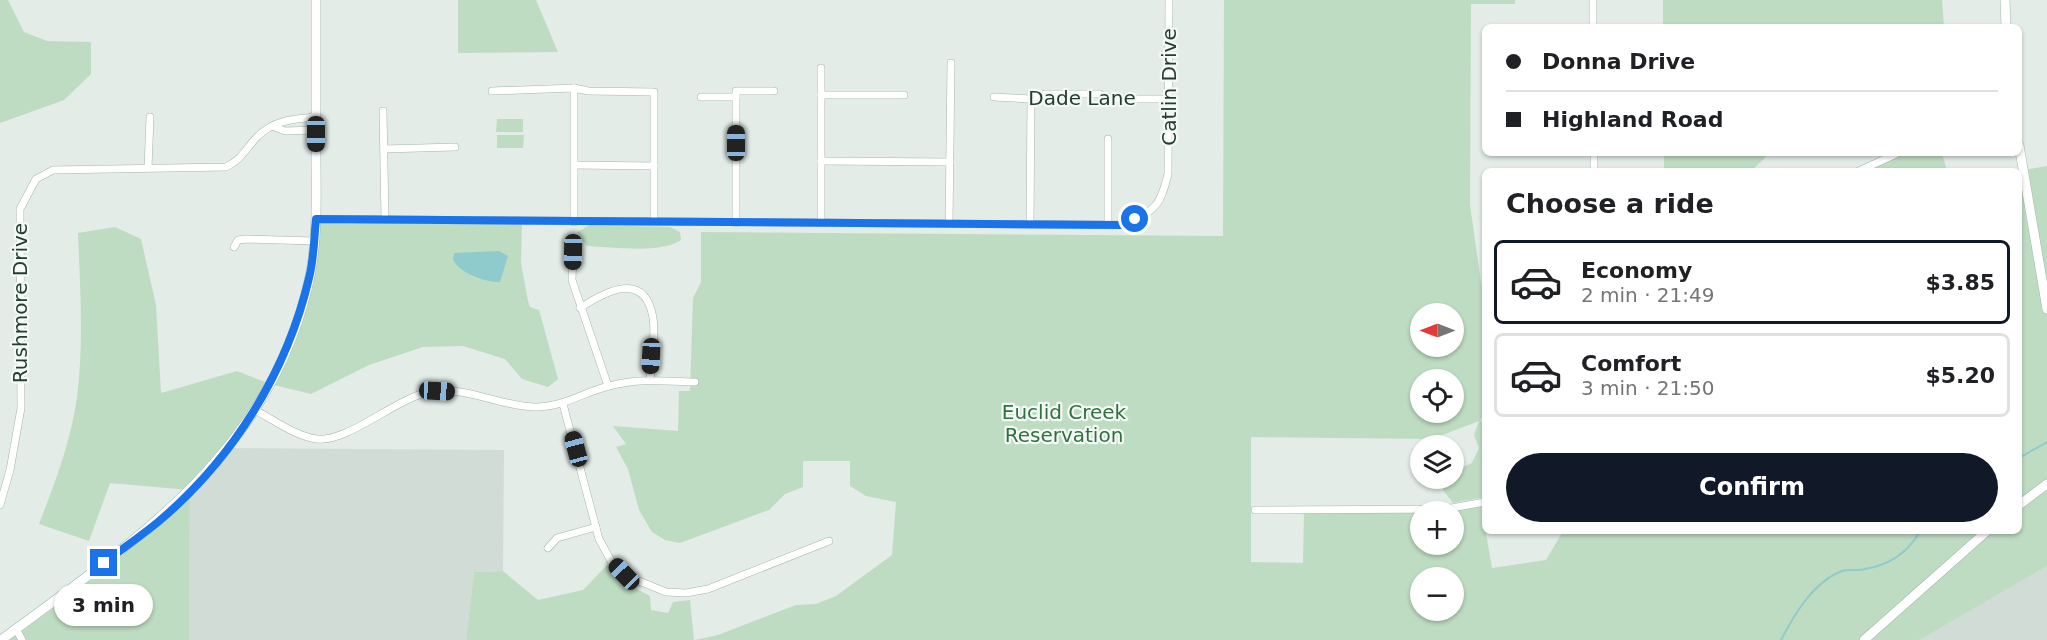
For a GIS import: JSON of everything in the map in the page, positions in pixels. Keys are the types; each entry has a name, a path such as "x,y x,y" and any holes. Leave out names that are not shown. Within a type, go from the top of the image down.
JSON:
{"street":[{"path":"1,640 159,521 207,473 255,410 291,338 310,276 316,219 316,0"},
{"name":"Catlin Drive","path":"316,219 1122,225 1147,214 1162,199 1168,174 1169,0"},
{"path":"1593,0 1593,24"},
{"path":"2005,0 2007,24"},
{"path":"949,224 951,63"},
{"path":"821,68 821,223"},
{"path":"574,88 574,222"},
{"path":"492,91 574,88 588,92 654,92 654,222"},
{"path":"736,223 736,92 774,91"},
{"name":"Dade Lane","path":"994,98 1030,99 1045,94 1098,94 1113,99 1169,99"},
{"path":"701,96 736,96"},
{"path":"821,96 904,96"},
{"path":"1030,99 1030,224"},
{"path":"383,111 385,219"},
{"path":"148,168 150,117"},
{"name":"Rushmore Drive","path":"0,505 10,470 21,408 20,209 28,188 36,179 52,170 226,167 240,160 256,139 272,126 284,120 316,117"},
{"path":"272,126 285,132 316,130"},
{"path":"1108,139 1108,224"},
{"path":"384,149 455,147"},
{"path":"1866,168 1892,156"},
{"path":"2021,156 2047,309"},
{"path":"821,161 950,162"},
{"path":"575,165 654,166"},
{"path":"234,247 235,242 241,239 314,242"},
{"path":"573,252 572,280 608,386"},
{"path":"580,308 603,292 618,288 635,291 648,302 653,320 650,380"},
{"path":"255,410 300,434 318,440 363,425 417,394 427,392 478,395 534,407 563,404 608,386 650,380 695,382"},
{"path":"563,404 596,527 611,561 624,574 666,592 686,593 708,589 829,541"},
{"path":"2022,503 2047,484"},
{"path":"1255,510 1446,509 1482,503"},
{"path":"548,548 557,538 596,527"},
{"path":"1864,640 1984,534"},
{"path":"16,629 22,640"}],"shaded area":[{"path":"226,448 504,450 503,571 474,572 466,640 189,640 190,490"},
{"path":"2047,566 2047,640 1919,640 1926,634"}],"green space":[{"path":"0,0 8,0 24,32 47,41 91,42 91,74 64,100 0,123"},
{"path":"458,0 536,0 558,52 458,53"},
{"name":"Euclid Creek Reservation","path":"1224,0 1515,0 1515,4 1471,4 1470,205 1482,289 1482,417 1480,421 1482,422 1482,498 1451,501 1443,490 1464,489 1464,467 1472,463 1479,448 1474,435 1479,421 1442,435 1410,435 1410,439 1251,437 1251,562 1303,563 1304,510 1410,509 1410,555 1464,555 1464,506 1481,503 1482,534 1486,534 1492,568 1546,560 1561,534 2022,534 2022,170 2047,166 2047,566 1919,640 695,640 718,635 796,605 816,604 836,596 892,555 896,502 866,496 850,486 850,461 803,461 803,487 785,494 769,510 680,543 665,540 652,532 639,510 628,469 616,447 626,444 613,426 678,431 679,391 690,391 693,298 701,282 701,232 1223,236"},
{"path":"1663,0 1942,0 1944,24 1663,24"},
{"path":"497,119 523,119 523,132 496,132"},
{"path":"497,135 524,135 523,148 497,148"},
{"path":"1664,156 1767,156 1754,168 1664,168"},
{"path":"1892,156 1943,156 1946,168 1866,168"},
{"path":"316,219 522,221 521,263 528,301 530,307 539,310 558,379 548,387 522,379 505,359 463,346 423,347 369,365 311,394 270,384 310,276"},
{"path":"590,225 670,227 680,232 681,240 661,247 649,248 587,246 577,232"},
{"path":"115,227 141,239 156,305 161,393 237,371 270,384 190,490 189,640 1,640 159,521 189,490 110,483 89,541 39,524 67,446 77,397 81,335 78,233"},
{"path":"611,561 634,579 629,585 650,596 651,610 668,613 673,602 690,600 694,640 466,640 474,572 503,571 538,600 583,590"}],"water":[{"path":"499,251 508,256 500,282 473,276 461,269 453,259 454,253"}],"waterway":[{"path":"2022,456 2047,442"},
{"path":"1781,640 1805,600 1822,583 1842,571 1862,570 1890,561 1904,552 1918,534"}],"route":[{"path":"104,563 159,521 207,473 252,417 291,338 310,276 316,219 1122,225 1135,219"}]}
